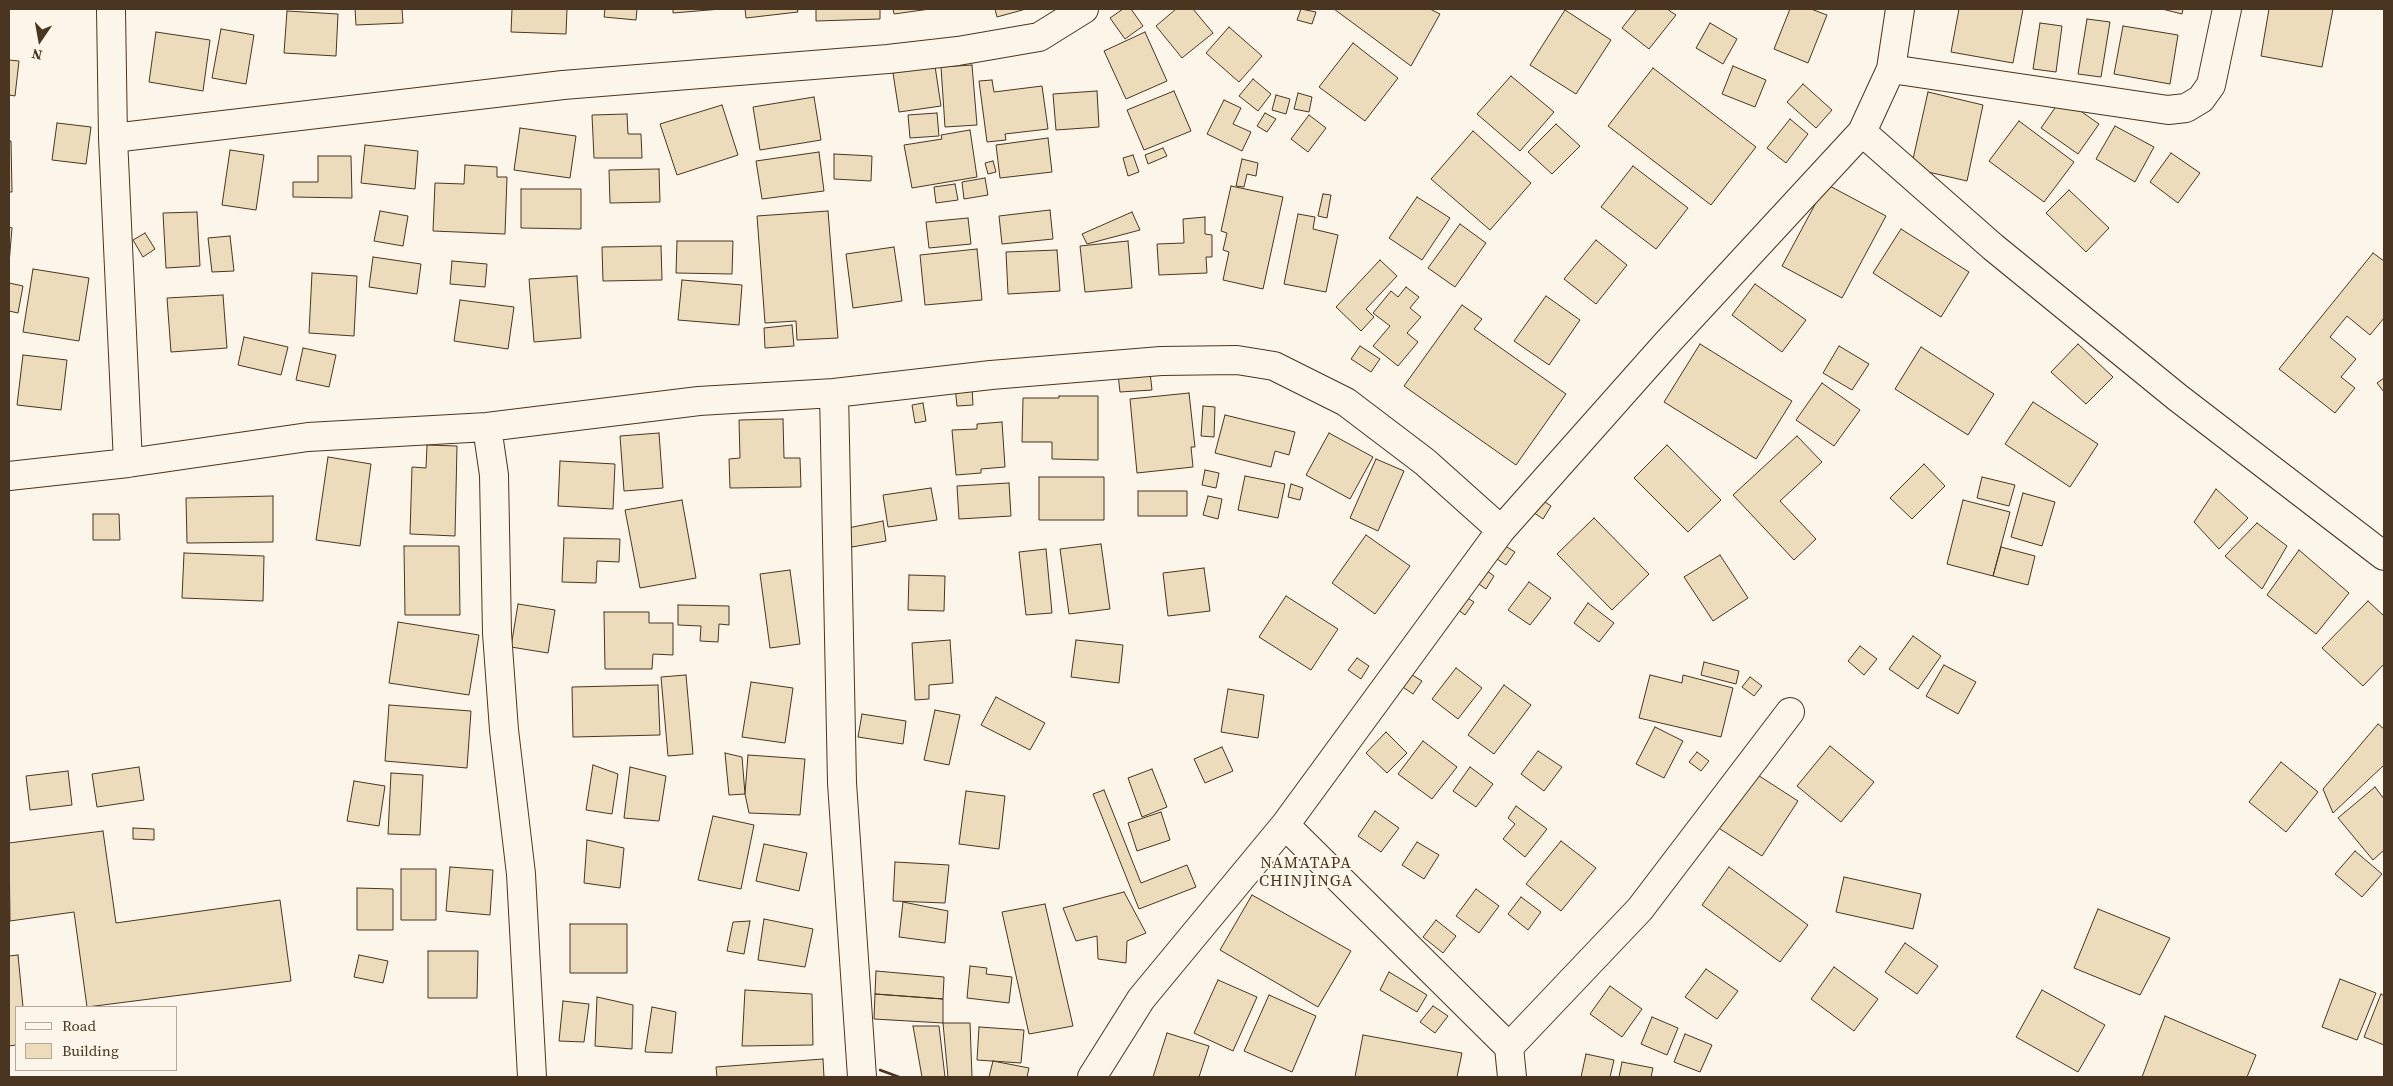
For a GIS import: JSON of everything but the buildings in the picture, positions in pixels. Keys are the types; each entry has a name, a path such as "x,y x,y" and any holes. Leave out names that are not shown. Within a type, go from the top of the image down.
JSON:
{"street":[{"path":"111,9 113,138 128,463"},
{"path":"113,138 563,85 888,59 958,51 1039,37 1084,9"},
{"path":"1092,1077 1141,999 1285,825 1501,530 1667,343 1862,132 1891,69 1900,9"},
{"path":"1891,69 2168,110 2186,108 2201,99 2211,85 2227,9"},
{"path":"1862,132 1993,247 2169,391 2384,556"},
{"path":"9,476 128,463 308,437 487,427 699,401 834,393 991,375 1161,362 1237,360 1274,366 1346,402 1425,462 1501,530"},
{"path":"834,393 842,783 862,1077"},
{"path":"487,427 494,475 498,643 504,730 521,874 532,1077"},
{"path":"1508,1047 1640,909 1790,712"},
{"path":"1285,825 1508,1047 1512,1077"}],"wall":[{"path":"880,1070 899,1077"}],"district":[{"name":"NAMATAPA CHINJINGA","path":"1306,873"}]}
